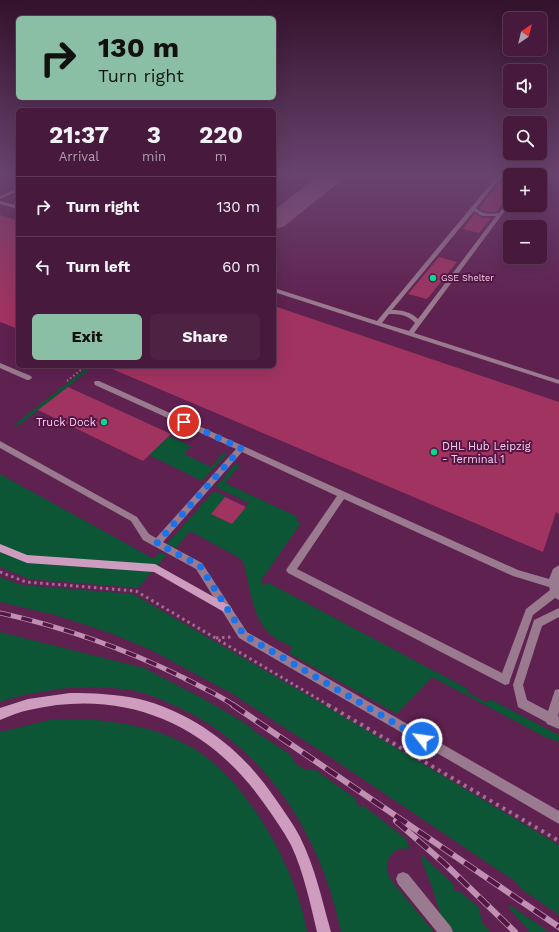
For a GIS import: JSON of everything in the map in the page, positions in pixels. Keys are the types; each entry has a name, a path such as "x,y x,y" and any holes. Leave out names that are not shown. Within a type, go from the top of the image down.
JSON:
{"street":[{"path":"0,548 27,559 155,568 227,609"},
{"path":"0,714 31,704 77,698 122,700 161,711 196,728 235,758 264,791 297,845 313,891 324,932"}],"lane":[{"path":"378,324 465,218"},
{"path":"410,334 497,218"},
{"path":"276,291 559,382"},
{"path":"386,313 395,312 406,314 414,318 418,323"},
{"path":"0,365 29,378"},
{"path":"98,383 556,591"},
{"path":"0,444 134,519 146,536 200,566 244,635 559,818"},
{"path":"157,543 241,448"},
{"path":"343,494 291,570 505,680 529,612 556,591"},
{"path":"556,591 554,577 559,569"},
{"path":"559,612 538,623 518,685 522,704 555,721 559,694"},
{"path":"403,879 446,932"}],"path":[{"path":"67,381 83,368"},
{"path":"0,572 26,582 136,591 559,841"}],"green space":[{"path":"86,368 91,368 18,426 14,425"},
{"path":"169,436 191,446 184,454 211,467 224,452 227,454 202,481 149,455"},
{"path":"235,464 240,465 225,483 298,517 296,521 301,523 260,582 265,585 267,582 468,689 467,692 488,703 490,699 559,735 559,742 545,737 432,677 397,714 289,653 292,647 279,641 270,634 259,619 252,600 244,564 241,559 190,531 176,548 167,544 214,491 226,496 211,514 232,524 249,503 216,487"},
{"path":"0,474 154,559 160,552 166,556 138,588 29,579 0,567"},
{"path":"0,577 22,585 133,594 316,700 559,845 559,915 520,888 516,882 333,759 231,693 153,651 110,633 55,615 0,602"},
{"path":"0,632 144,668 200,697 245,723 254,731 291,755 294,762 305,770 314,769 356,799 357,804 360,807 364,806 406,839 410,850 398,849 395,851 388,861 387,871 391,880 434,932 341,932 332,897 320,864 305,832 287,801 266,773 241,748 213,727 182,709 144,693 131,690 93,687 53,690 0,702"},
{"path":"83,719 126,724 167,735 193,748 214,763 233,782 267,829 281,855 292,881 301,907 307,932 0,932 0,732 50,720"},
{"path":"422,855 453,884 454,889 457,892 461,892 479,908 482,922 491,932 448,932 444,927 433,890 422,861"},
{"path":"510,905 549,932 530,932 509,908"}],"building":[{"path":"0,218 10,218 16,220 16,328 0,322"},
{"path":"471,218 491,218 479,233 463,229"},
{"name":"GSE Shelter","path":"439,257 457,262 427,299 408,294"},
{"name":"DHL Hub Leipzig - Terminal 1","path":"276,307 559,402 559,514 556,512 543,552 110,368 276,368"},
{"name":"Truck Dock","path":"68,387 171,434 143,461 38,410"},
{"path":"225,497 246,507 232,524 211,514"}],"railway":[{"path":"0,613 71,632 117,648 162,667 235,706"},
{"path":"233,705 559,927"},
{"path":"396,821 445,864 515,932"}],"place":[{"name":"GSE Shelter","path":"433,278"},
{"name":"Truck Dock","path":"104,422"},
{"name":"DHL Hub Leipzig - Terminal 1","path":"434,452"}],"route":[{"path":"184,422 241,448 157,543 200,566 244,635 422,739"}]}
